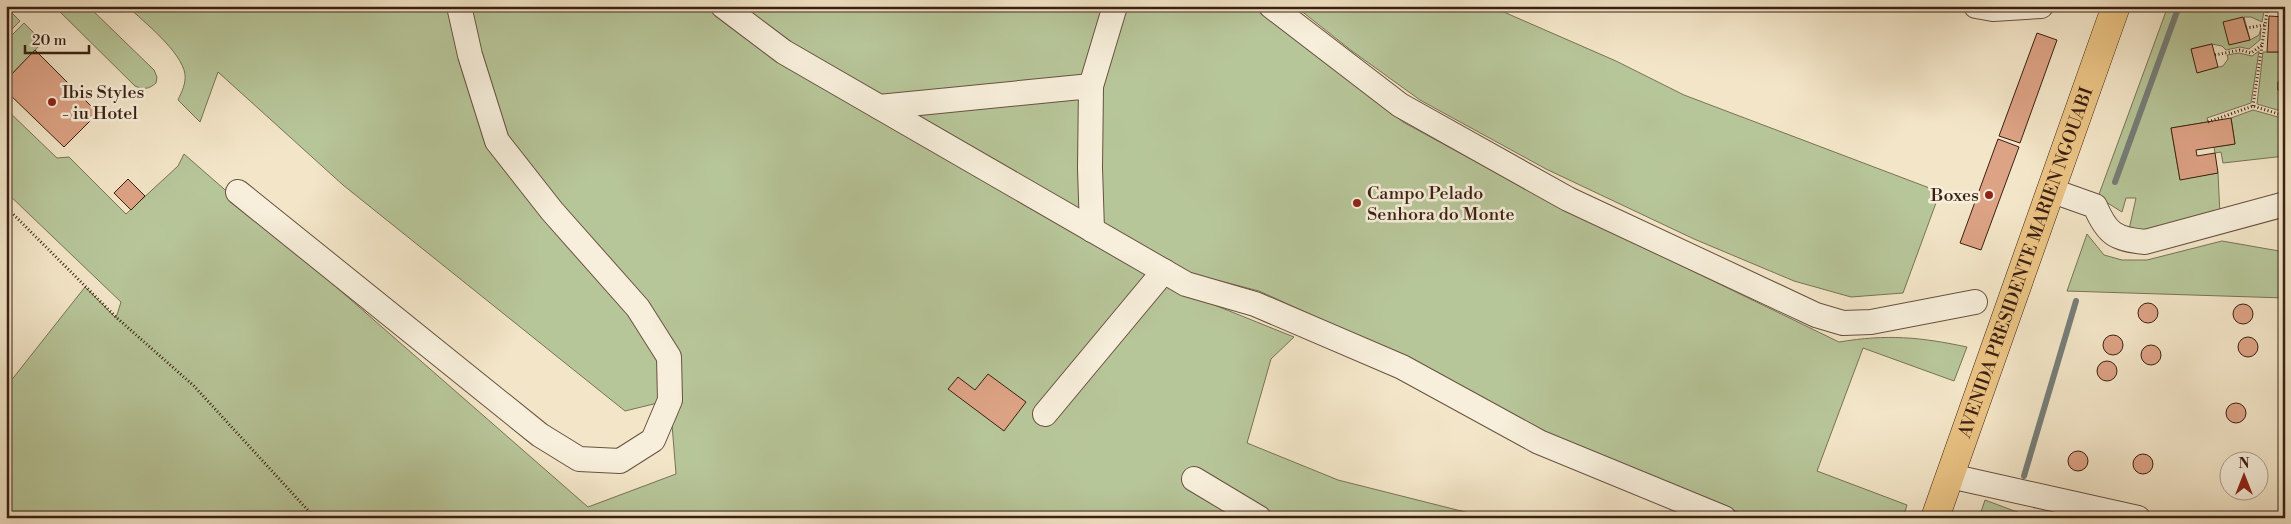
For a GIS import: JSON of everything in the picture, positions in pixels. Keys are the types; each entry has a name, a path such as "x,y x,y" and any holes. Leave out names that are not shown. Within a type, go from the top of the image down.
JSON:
{"main road":[{"name":"AVENIDA PRESIDENTE MARIEN NGOUABI","path":"1935,518 2116,6"}],"street":[{"path":"238,192 540,435 579,459 620,461 653,440 670,400 669,358 638,308 552,211 497,141 470,55 459,6"},
{"path":"723,6 784,52 1186,284 1255,304 1402,367 1539,442 1724,518"},
{"path":"1092,230 1090,168 1091,86 1115,6"},
{"path":"1271,6 1400,105 1568,199 1816,315 1842,323 1871,322 1975,302"},
{"path":"1976,6 1993,9 2041,6"},
{"path":"879,107 1091,86"},
{"path":"2050,190 2095,206 2100,218 2113,235 2125,240 2145,242 2285,204"},
{"path":"1045,414 1164,271"},
{"path":"1950,476 2138,518"},
{"path":"1194,479 1259,518"}],"path":[{"path":"2253,106 2268,7 2285,8"},
{"path":"2246,28 2265,25"},
{"path":"2215,55 2240,50 2251,53 2262,45"},
{"path":"2208,122 2253,106 2285,116"},
{"path":"6,206 117,318 194,386 315,518"}],"green space":[{"path":"54,6 88,6 154,70 157,77 156,83 146,88 135,86"},
{"path":"127,6 1252,6 1403,122 1544,199 1839,342 1888,337 1919,339 1967,347 1954,381 1863,348 1817,471 1907,505 1903,518 1752,518 1540,433 1456,385 1354,334 1259,291 1185,272 1207,302 1294,337 1271,359 1247,443 1338,480 1489,518 6,518 6,387 85,287 116,318 121,302 6,192 6,109 57,158 69,157 126,214 178,166 184,154 588,507 676,474 670,400 625,411 343,185 218,72 200,122 178,100 185,74 177,56 161,37"},
{"path":"1295,6 1490,6 1616,61 1684,95 1940,192 1903,293 1851,297 1794,281 1694,239 1546,169 1420,100 1352,51"},
{"path":"2168,6 2265,6 2262,22 2251,17 2244,17 2250,40 2259,35 2261,28 2260,40 2249,49 2240,47 2226,50 2222,46 2212,44 2191,49 2198,72 2223,66 2228,59 2227,55 2239,53 2252,56 2259,51 2251,103 2207,118 2208,122 2171,128 2180,179 2218,173 2220,215 2128,234 2136,198 2126,198 2122,212 2098,197"},
{"path":"6,7 20,21 6,35"},
{"path":"24,23 43,42 6,80 6,41"},
{"path":"2263,52 2285,52 2285,83 2278,83 2278,90 2283,91 2284,112 2257,104"},
{"path":"2253,110 2285,119 2285,156 2223,163 2221,152 2215,153 2214,147 2235,144 2231,118"},
{"path":"2087,234 2104,255 2122,260 2147,260 2222,241 2285,252 2285,298 2067,291"},
{"path":"1985,500 2033,518 1979,518"}],"building":[{"path":"2269,16 2285,17 2285,52 2267,52"},
{"path":"2243,17 2250,40 2229,45 2223,22"},
{"name":"Boxes","path":"2037,33 2057,40 2020,143 1999,136"},
{"path":"2212,44 2218,67 2197,73 2191,49"},
{"name":"Ibis Styles - iu Hotel","path":"35,50 98,113 64,147 6,91 6,80"},
{"path":"2278,82 2285,83 2285,104 2282,104 2283,91 2278,90"},
{"path":"2231,118 2235,144 2196,150 2197,156 2215,153 2218,173 2180,180 2171,128"},
{"name":"Boxes","path":"1998,139 2019,147 1981,250 1960,243"},
{"path":"128,179 145,196 131,210 114,193"},
{"path":"2148,303 2155,306 2158,313 2155,320 2148,323 2141,320 2138,313 2141,306"},
{"path":"2243,304 2250,307 2253,314 2250,321 2243,324 2236,321 2233,314 2236,307"},
{"path":"2113,335 2120,338 2123,345 2120,352 2113,355 2106,352 2103,345 2106,338"},
{"path":"2248,337 2255,340 2258,347 2255,354 2248,357 2241,354 2238,347 2241,340"},
{"path":"2151,345 2158,348 2161,355 2158,362 2151,365 2144,362 2141,355 2144,348"},
{"path":"2107,361 2114,364 2117,371 2114,378 2107,381 2100,378 2097,371 2100,364"},
{"path":"988,374 1026,402 1004,431 948,389 958,377 975,390"},
{"path":"2236,403 2243,406 2246,413 2243,420 2236,423 2229,420 2226,413 2229,406"},
{"path":"2078,451 2085,454 2088,461 2085,468 2078,471 2071,468 2068,461 2071,454"},
{"path":"2143,454 2150,457 2153,464 2150,471 2143,474 2136,471 2133,464 2136,457"}],"waterway":[{"path":"2115,182 2179,6"},
{"path":"2024,476 2076,301"},
{"path":"2014,518 2016,514"}],"place":[{"name":"Ibis Styles - iu Hotel","path":"52,102"},
{"name":"Boxes","path":"1989,195"},
{"name":"Campo Pelado Senhora do Monte","path":"1357,203"}]}
